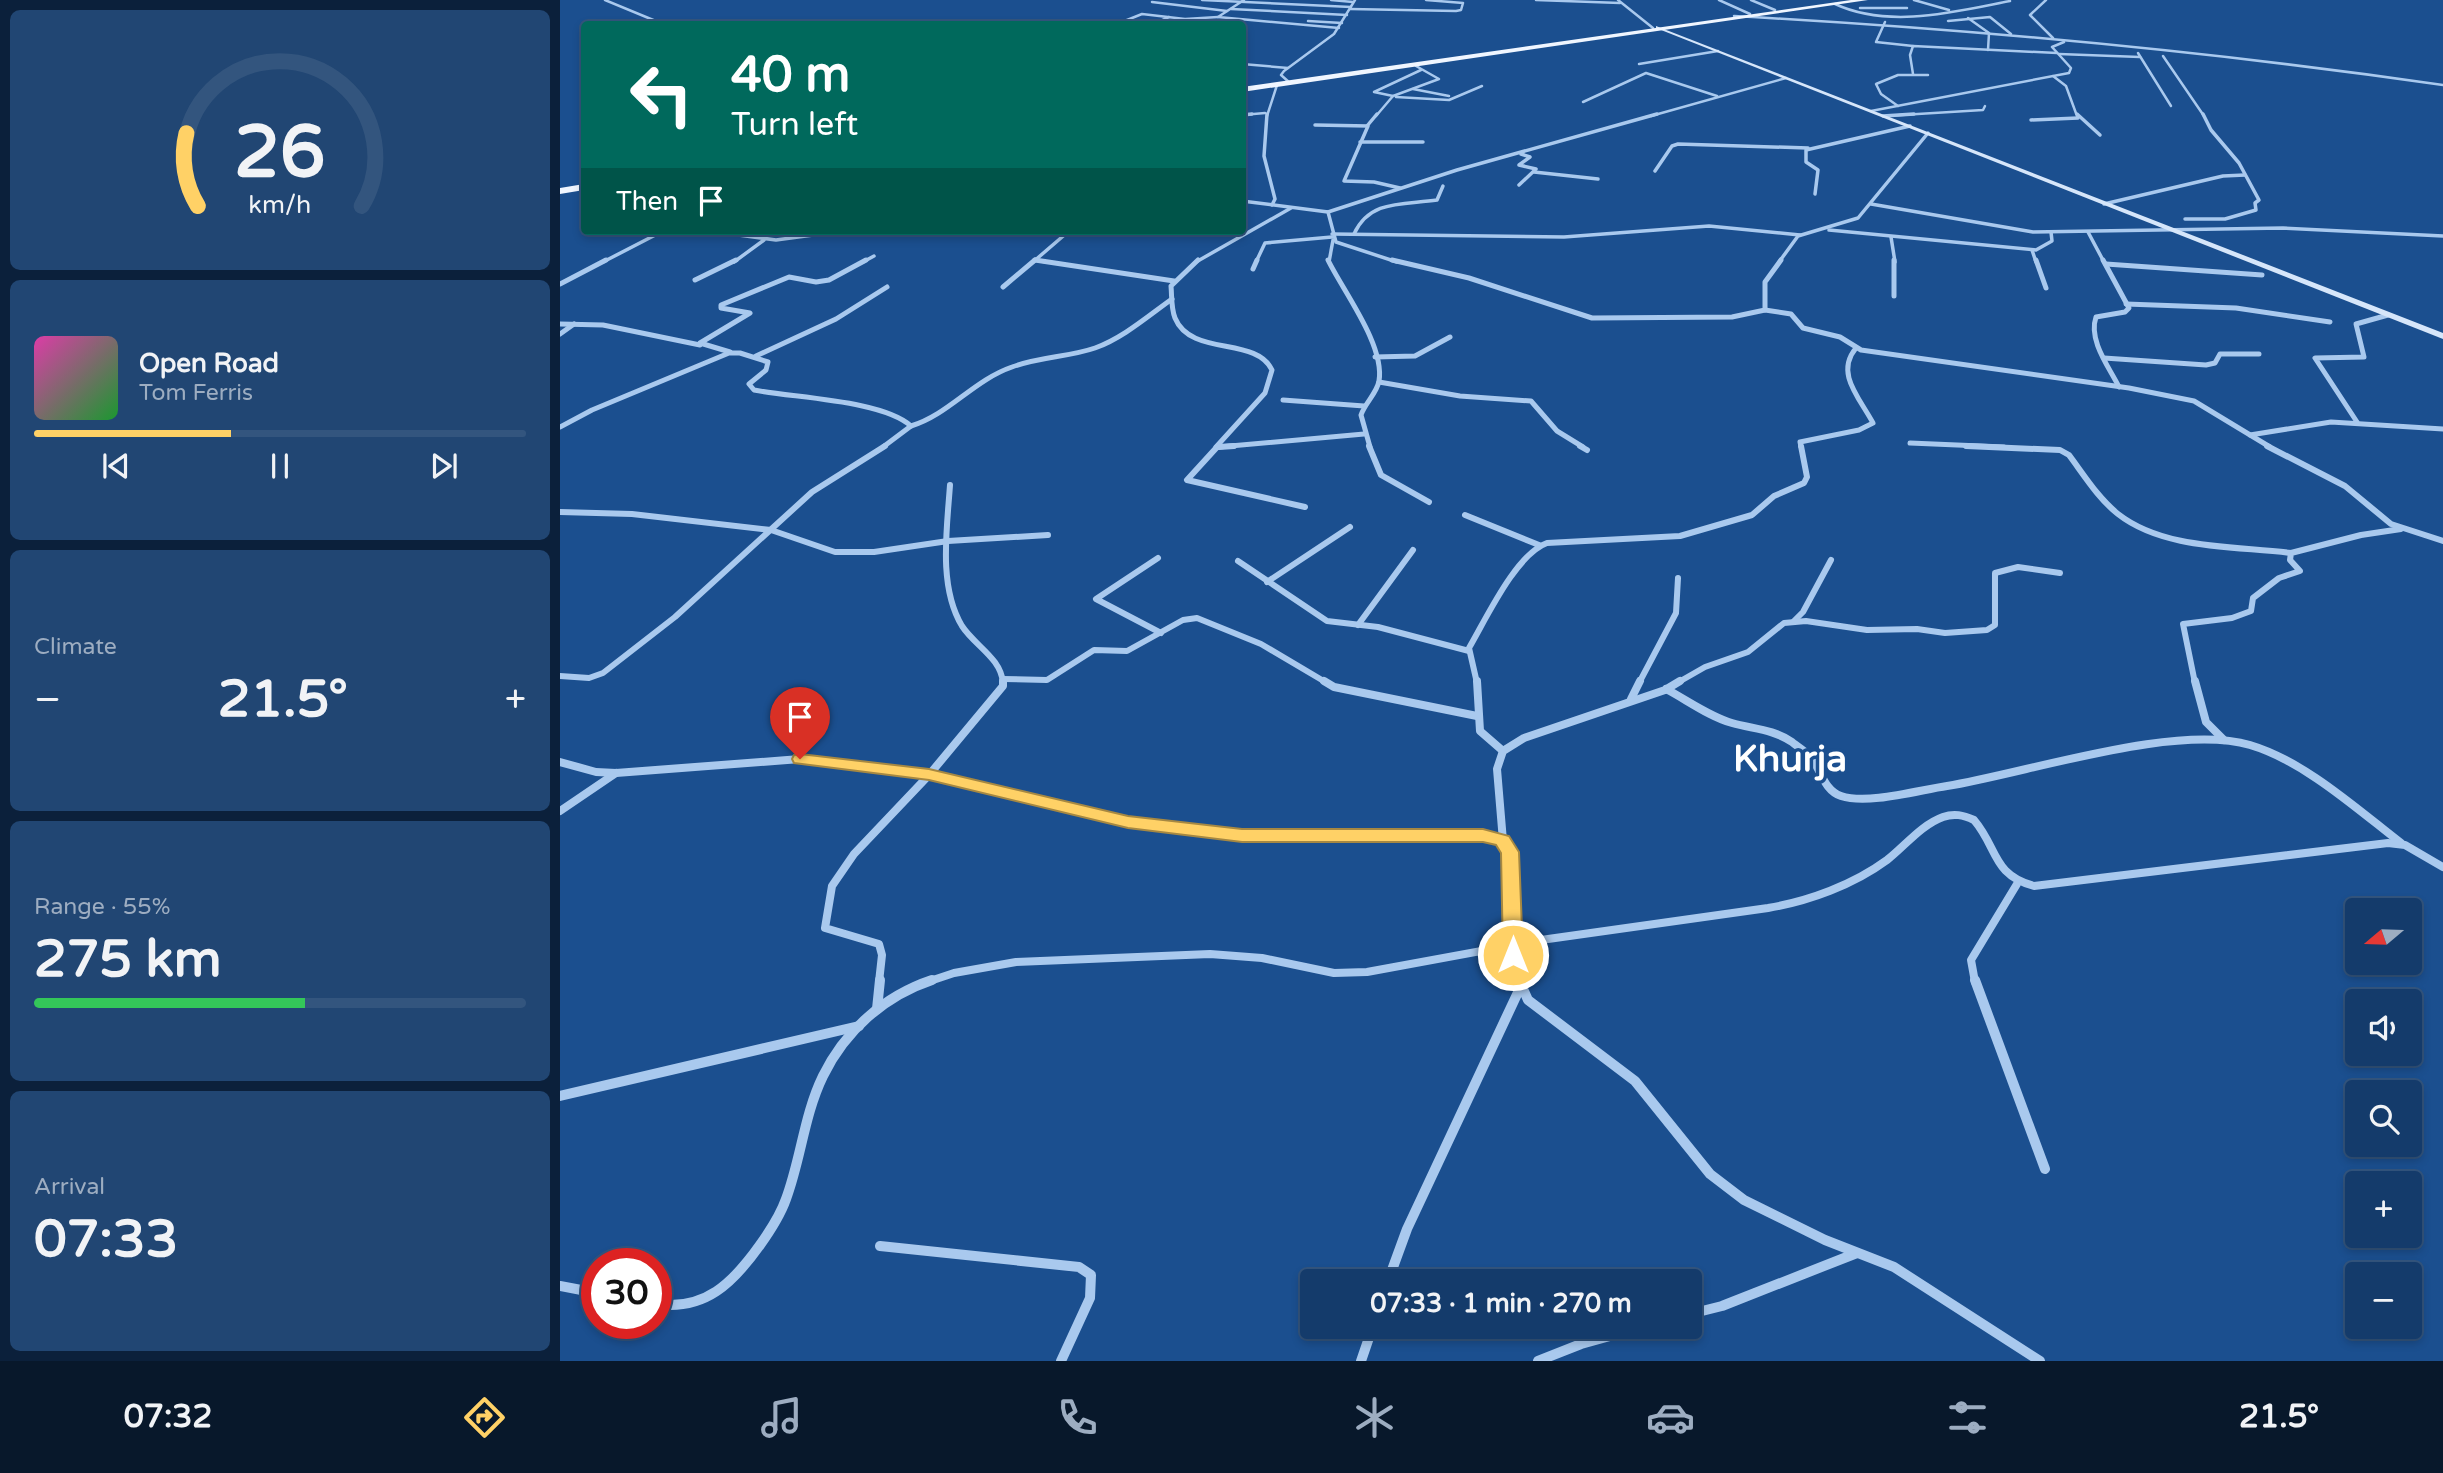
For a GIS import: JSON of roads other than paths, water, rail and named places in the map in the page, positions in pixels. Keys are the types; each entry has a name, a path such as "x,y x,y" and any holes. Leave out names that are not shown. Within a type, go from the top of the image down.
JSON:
{"main road":[{"path":"1369,72 1419,68 1734,16 1865,0"},
{"path":"1246,89 1840,3"},
{"path":"1659,28 2443,336"},
{"path":"560,191 581,188"}],"street":[{"path":"604,0 655,21"},
{"path":"1202,0 1456,11 1461,10 1463,3 1426,0"},
{"path":"1290,83 1281,75 1329,39 1339,28 1354,1 1331,0"},
{"path":"1536,0 1619,1 1659,28"},
{"path":"1719,0 1747,16 2053,38 2327,70 2443,87"},
{"path":"1751,0 1775,10"},
{"path":"1914,0 1953,11"},
{"path":"2046,0 2031,15 2053,38"},
{"path":"1218,17 1242,1"},
{"path":"1840,3 1888,14 1925,16 2010,1"},
{"path":"1152,2 1229,10 1347,15"},
{"path":"1840,3 1907,8"},
{"path":"1124,21 1140,14 1342,23"},
{"path":"1888,14 1876,42 2140,57"},
{"path":"1160,21 1169,17"},
{"path":"1948,21 1992,17 2012,35"},
{"path":"1968,18 1988,33"},
{"path":"1262,20 1263,23 1339,28"},
{"path":"1988,33 1988,50"},
{"path":"1871,111 2072,70 2052,47 2060,40 2277,61 2443,87"},
{"path":"1913,46 1910,55 1913,74"},
{"path":"2135,49 2171,106"},
{"path":"1639,64 1718,51"},
{"path":"2163,57 2203,114 2210,130 2245,174 2259,200 2255,203 2256,210 2225,219 2185,219"},
{"path":"1246,64 1287,68"},
{"path":"1400,188 1374,182 1343,181 1367,125 1393,96 1439,79 1419,68 1374,92 1393,96 1439,100 1456,97 1482,86"},
{"path":"1583,102 1650,73 1718,96"},
{"path":"1898,106 1881,94 1876,84 1898,75 1928,75"},
{"path":"2053,76 2066,86 2078,118 2100,135"},
{"path":"1246,202 1328,212 1518,153 1786,78"},
{"path":"1272,205 1275,199 1268,181 1263,154 1265,113 1277,85"},
{"path":"1412,89 1456,97"},
{"path":"1883,116 1968,112 1983,110 1985,106"},
{"path":"1246,115 1265,113"},
{"path":"2031,120 2078,118"},
{"path":"1314,125 1367,125"},
{"path":"1655,171 1672,146 1678,144 1808,148 1910,126"},
{"path":"1253,269 1265,243 1354,234 1564,237 1709,226 1800,235 1852,221 1871,204 1928,133"},
{"path":"1360,142 1423,142"},
{"path":"1808,148 1807,162 1818,170 1815,194"},
{"path":"1518,153 1530,157 1519,164 1536,168 1519,185"},
{"path":"1534,172 1598,179"},
{"path":"2104,204 2222,176 2245,174"},
{"path":"1354,234 1360,218 1377,207 1437,200 1443,186"},
{"path":"1871,204 1975,224 2051,232 2308,228 2443,236"},
{"path":"1246,232 1292,207"},
{"path":"1328,212 1332,237 1328,261 1362,321 1380,368 1379,382 1361,415 1364,434 1379,462 1381,475 1429,502"},
{"path":"1822,229 2032,250 2042,249 2051,243 2051,232"},
{"path":"2088,232 2128,311 2096,317 2092,327 2119,387"},
{"path":"560,284 655,235"},
{"path":"733,235 764,240 805,241 828,235"},
{"path":"1003,287 1064,235"},
{"path":"1241,235 1213,251 1174,281 1172,299 1175,319 1180,325 1214,344 1261,356 1271,368 1271,379 1265,393 1219,447 1189,474 1187,480 1305,507"},
{"path":"1765,310 1765,282 1800,235"},
{"path":"1332,237 1416,268 1469,278 1592,318 1725,317 1765,310 1793,315 1795,322 1803,328 1840,337 1856,348 2119,387 2194,401 2250,435 2345,486 2375,514 2403,528 2443,541"},
{"path":"1891,237 1896,271 1894,296"},
{"path":"695,280 731,264 764,240"},
{"path":"2032,250 2046,288"},
{"path":"701,345 701,341 750,313 721,308 721,305 789,276 816,282 829,279 874,256"},
{"path":"1034,260 1174,281"},
{"path":"2106,264 2262,275"},
{"path":"755,356 836,319 887,287"},
{"path":"560,676 589,678 604,673 675,617 812,492 874,454 911,426 928,421 968,390 1012,367 1094,348 1113,340 1172,299"},
{"path":"2126,304 2236,308 2330,321"},
{"path":"2357,422 2315,358 2364,356 2365,351 2356,324 2388,315"},
{"path":"560,324 603,325 762,357 769,365 749,384 754,390 867,408 905,419 911,426"},
{"path":"560,334 574,324"},
{"path":"1375,357 1415,356 1450,337"},
{"path":"1465,515 1539,544 1680,536 1752,515 1774,496 1804,483 1807,477 1800,442 1859,429 1873,422 1845,370 1847,359 1856,348"},
{"path":"560,427 592,410 734,352"},
{"path":"2104,358 2206,365 2215,363 2220,354 2259,354"},
{"path":"1379,382 1460,396 1531,401 1557,430 1587,450"},
{"path":"1283,400 1364,407"},
{"path":"2250,435 2331,422 2443,429"},
{"path":"1219,447 1364,434"},
{"path":"1910,443 2060,450 2069,455 2117,513 2145,530 2182,538 2291,553 2361,535 2403,528"},
{"path":"877,1009 882,955 879,944 825,928 824,920 832,886 841,872 929,775 1003,687 999,668 962,626 955,611 948,541 950,485"},
{"path":"560,512 632,514 771,530 835,552 874,552 948,541 1048,535"},
{"path":"1267,582 1350,527"},
{"path":"1503,751 1480,731 1477,716 1479,690 1469,650 1494,604 1539,544"},
{"path":"1358,625 1413,550"},
{"path":"2225,741 2206,722 2201,710 2183,624 2232,618 2251,611 2253,598 2279,578 2300,571 2290,560 2291,553"},
{"path":"1158,558 1096,599 1161,633"},
{"path":"1831,560 1802,612 1793,621 1779,626 1748,652 1705,667 1666,689 1542,729 1503,751 1497,769 1503,841 1510,852 1514,944 1520,988 1528,999 1636,1081 1710,1174 1744,1200 1782,1221 1894,1267 2040,1361"},
{"path":"1238,561 1327,621 1378,627 1469,650"},
{"path":"1793,621 1867,630 1917,629 1945,633 1987,629 1994,625 1995,573 1998,570 2020,568 2060,573"},
{"path":"1631,699 1676,613 1678,578"},
{"path":"1003,679 1047,680 1094,650 1127,651 1182,620 1204,619 1261,644 1334,687 1477,716"},
{"path":"1666,689 1731,723 1763,728 1790,741 1810,756 1833,793 1856,798 1958,784 2130,748 2185,741 2225,741 2266,750 2310,774 2404,845 2443,867"},
{"path":"560,762 587,770 616,773 800,759 929,775 1128,822 1242,836 1483,835 1503,841"},
{"path":"560,811 616,773"},
{"path":"672,1306 694,1303 721,1292 775,1225 785,1203 817,1089 840,1047 877,1009 897,996 957,970 997,962 1245,955 1342,974 1374,971 1514,944 1791,904 1864,873 1887,860 1925,827 1950,816 1965,815 1975,820 2005,875 2017,884 2034,886 2388,843 2404,845"},
{"path":"2017,884 1971,960 1975,983 2045,1169"},
{"path":"1392,1269 1406,1229 1520,988"},
{"path":"560,1096 859,1026"},
{"path":"880,1246 1063,1263 1079,1267 1091,1275 1090,1298 1060,1361"},
{"path":"1702,1311 1723,1306 1857,1253"},
{"path":"560,1286 581,1290"},
{"path":"1361,1361 1369,1339"},
{"path":"1538,1361 1599,1339"}],"district":[{"name":"Khurja","path":"1790,759"}]}
